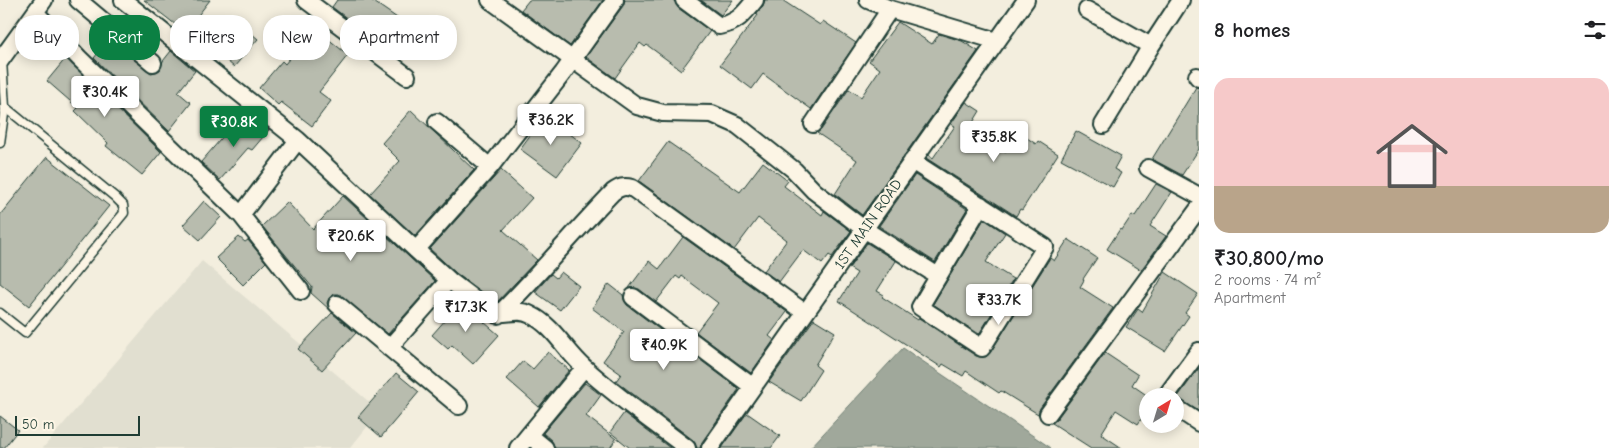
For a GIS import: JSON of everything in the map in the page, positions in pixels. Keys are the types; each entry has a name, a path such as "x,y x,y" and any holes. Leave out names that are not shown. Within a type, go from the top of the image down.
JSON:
{"street":[{"path":"78,0 153,63"},
{"path":"123,0 298,140 449,280 490,312 498,315 516,310 530,314 546,324 584,368 687,448"},
{"path":"306,0 407,76"},
{"path":"490,0 637,106 663,113 712,114 737,124 794,170 814,191 864,229 938,276"},
{"path":"416,250 490,167 574,59 615,0"},
{"path":"684,0 719,26 729,24 741,18 755,0"},
{"path":"868,0 890,9 997,42"},
{"name":"1ST MAIN ROAD","path":"710,448 804,312 1026,0"},
{"path":"1104,125 1151,46 1182,0"},
{"path":"1,60 40,6 79,58 241,215 301,291"},
{"path":"813,124 890,9"},
{"path":"1087,10 1151,46"},
{"path":"437,122 490,167"},
{"path":"241,215 298,140"},
{"path":"912,161 981,204 1045,247 982,348 920,307 981,204"},
{"path":"1148,168 1199,196"},
{"path":"498,315 527,286 577,228 613,192 620,187 626,186 632,188 804,312"},
{"path":"1048,414 1199,208"},
{"path":"389,348 449,280"},
{"path":"633,297 753,387"},
{"path":"337,304 459,406"},
{"path":"1172,388 1199,351"},
{"path":"518,448 584,368"},
{"path":"1184,413 1199,423"},
{"path":"529,435 545,448"}],"lane":[{"path":"0,143 5,107 1,60"},
{"path":"0,314 25,333 124,213 123,205 115,197 5,107"}],"shaded area":[{"path":"202,261 380,411 350,448 43,448"},
{"path":"903,348 1051,448 810,448"}],"building":[{"path":"144,0 210,0 198,15 170,15 170,20"},
{"path":"337,0 371,0 393,15 343,15 332,7"},
{"path":"529,0 603,0 570,46 521,10"},
{"path":"625,0 674,0 678,8 710,31 681,70 647,45 645,47 640,43 615,78 586,57 623,6"},
{"path":"701,0 733,0 721,15"},
{"path":"765,0 782,0 820,25 823,21 856,43 811,109 763,74 752,89 720,65 758,15 756,14 763,6"},
{"path":"898,22 932,44 939,34 962,41 978,51 862,215 835,194 857,160 817,133 849,89 861,97 880,69 869,61"},
{"path":"253,35 258,39 253,45"},
{"path":"330,40 340,49 340,60 344,60 319,92 331,101 312,126 281,102 278,105 259,88 282,61 285,64 288,60 330,60"},
{"path":"170,52 170,60 182,60 195,71 178,92 191,103 169,131 96,60 134,60 151,73 160,70 163,61"},
{"path":"64,60 68,60 161,152 142,175 106,146 108,143 75,111 78,108 47,81"},
{"path":"226,60 240,60 234,67"},
{"path":"1196,87 1199,88 1199,149 1182,175 1152,159"},
{"path":"966,102 980,111 969,129 1005,152 1018,132 1036,144 1038,141 1058,154 1022,210 1020,209 1016,216 926,158 929,155 933,158 955,126 951,124"},
{"path":"411,110 474,170 415,236 370,194 400,161 382,143"},
{"path":"545,115 582,143 557,176 520,149"},
{"path":"253,117 269,130 252,150 248,148 220,180 201,162 226,133 234,140"},
{"path":"1076,131 1121,156 1114,169 1121,173 1113,187 1061,159"},
{"path":"668,142 740,192 763,162 788,181 784,186 822,215 824,211 851,231 832,257 829,255 822,264 803,250 779,282 764,271 787,240 758,218 734,250 639,181"},
{"path":"47,157 109,206 29,306 0,283 0,215"},
{"path":"501,170 532,198 503,230 537,260 496,303 457,274 430,249"},
{"path":"915,175 967,209 935,262 879,226"},
{"path":"1156,184 1172,192 1150,226 1166,236 1141,270 1107,249 1120,229 1122,230 1132,215 1135,216"},
{"path":"343,196 435,281 388,334 339,294 334,294 329,298 327,303 330,310 311,293 312,287 262,226 287,202 313,229"},
{"path":"204,201 221,217 200,240 183,225"},
{"path":"984,219 1005,233 986,262 1013,279 979,334 933,304"},
{"path":"239,237 245,242 248,240 266,262 243,285 216,258"},
{"path":"683,237 787,312 769,336 774,340 751,373 696,332 718,303 682,276 680,279 676,276 656,302 639,289 629,288 649,261 659,269"},
{"path":"1068,239 1097,258 1080,287 1113,308 1040,408 1038,414 1001,391 999,393 966,371 963,376 943,364 941,367 839,301 857,273 849,268 867,243 896,261 877,291 884,295 882,297 918,320 919,318 976,356 986,357 1050,258 1054,261"},
{"path":"561,272 579,286 560,310 535,292 551,274 556,278"},
{"path":"1165,272 1198,294 1185,313 1189,316 1165,351 1126,327 1138,309 1142,312"},
{"path":"609,284 623,295 627,305 739,389 702,442 700,448 697,448 693,440 616,381 621,374 603,361 624,332 592,308"},
{"path":"461,302 485,320 484,322 499,335 473,364 452,345 448,349 432,335"},
{"path":"332,313 356,333 322,370 298,349"},
{"path":"814,319 835,332 815,365 821,370 801,401 769,382"},
{"path":"548,352 569,370 539,407 507,379 523,361 533,369"},
{"path":"1105,353 1138,375 1132,385 1139,390 1139,422 1138,424 1116,410 1101,434 1122,448 1091,448 1052,423"},
{"path":"1199,368 1199,411 1184,402 1184,388"},
{"path":"396,373 419,392 381,437 358,417"},
{"path":"585,383 601,395 586,416 616,439 610,448 555,448 552,441 543,433"},
{"path":"624,413 670,448 630,448 610,432"},
{"path":"747,413 780,436 771,448 722,448"},
{"path":"0,416 18,430 4,448 0,448"}]}
